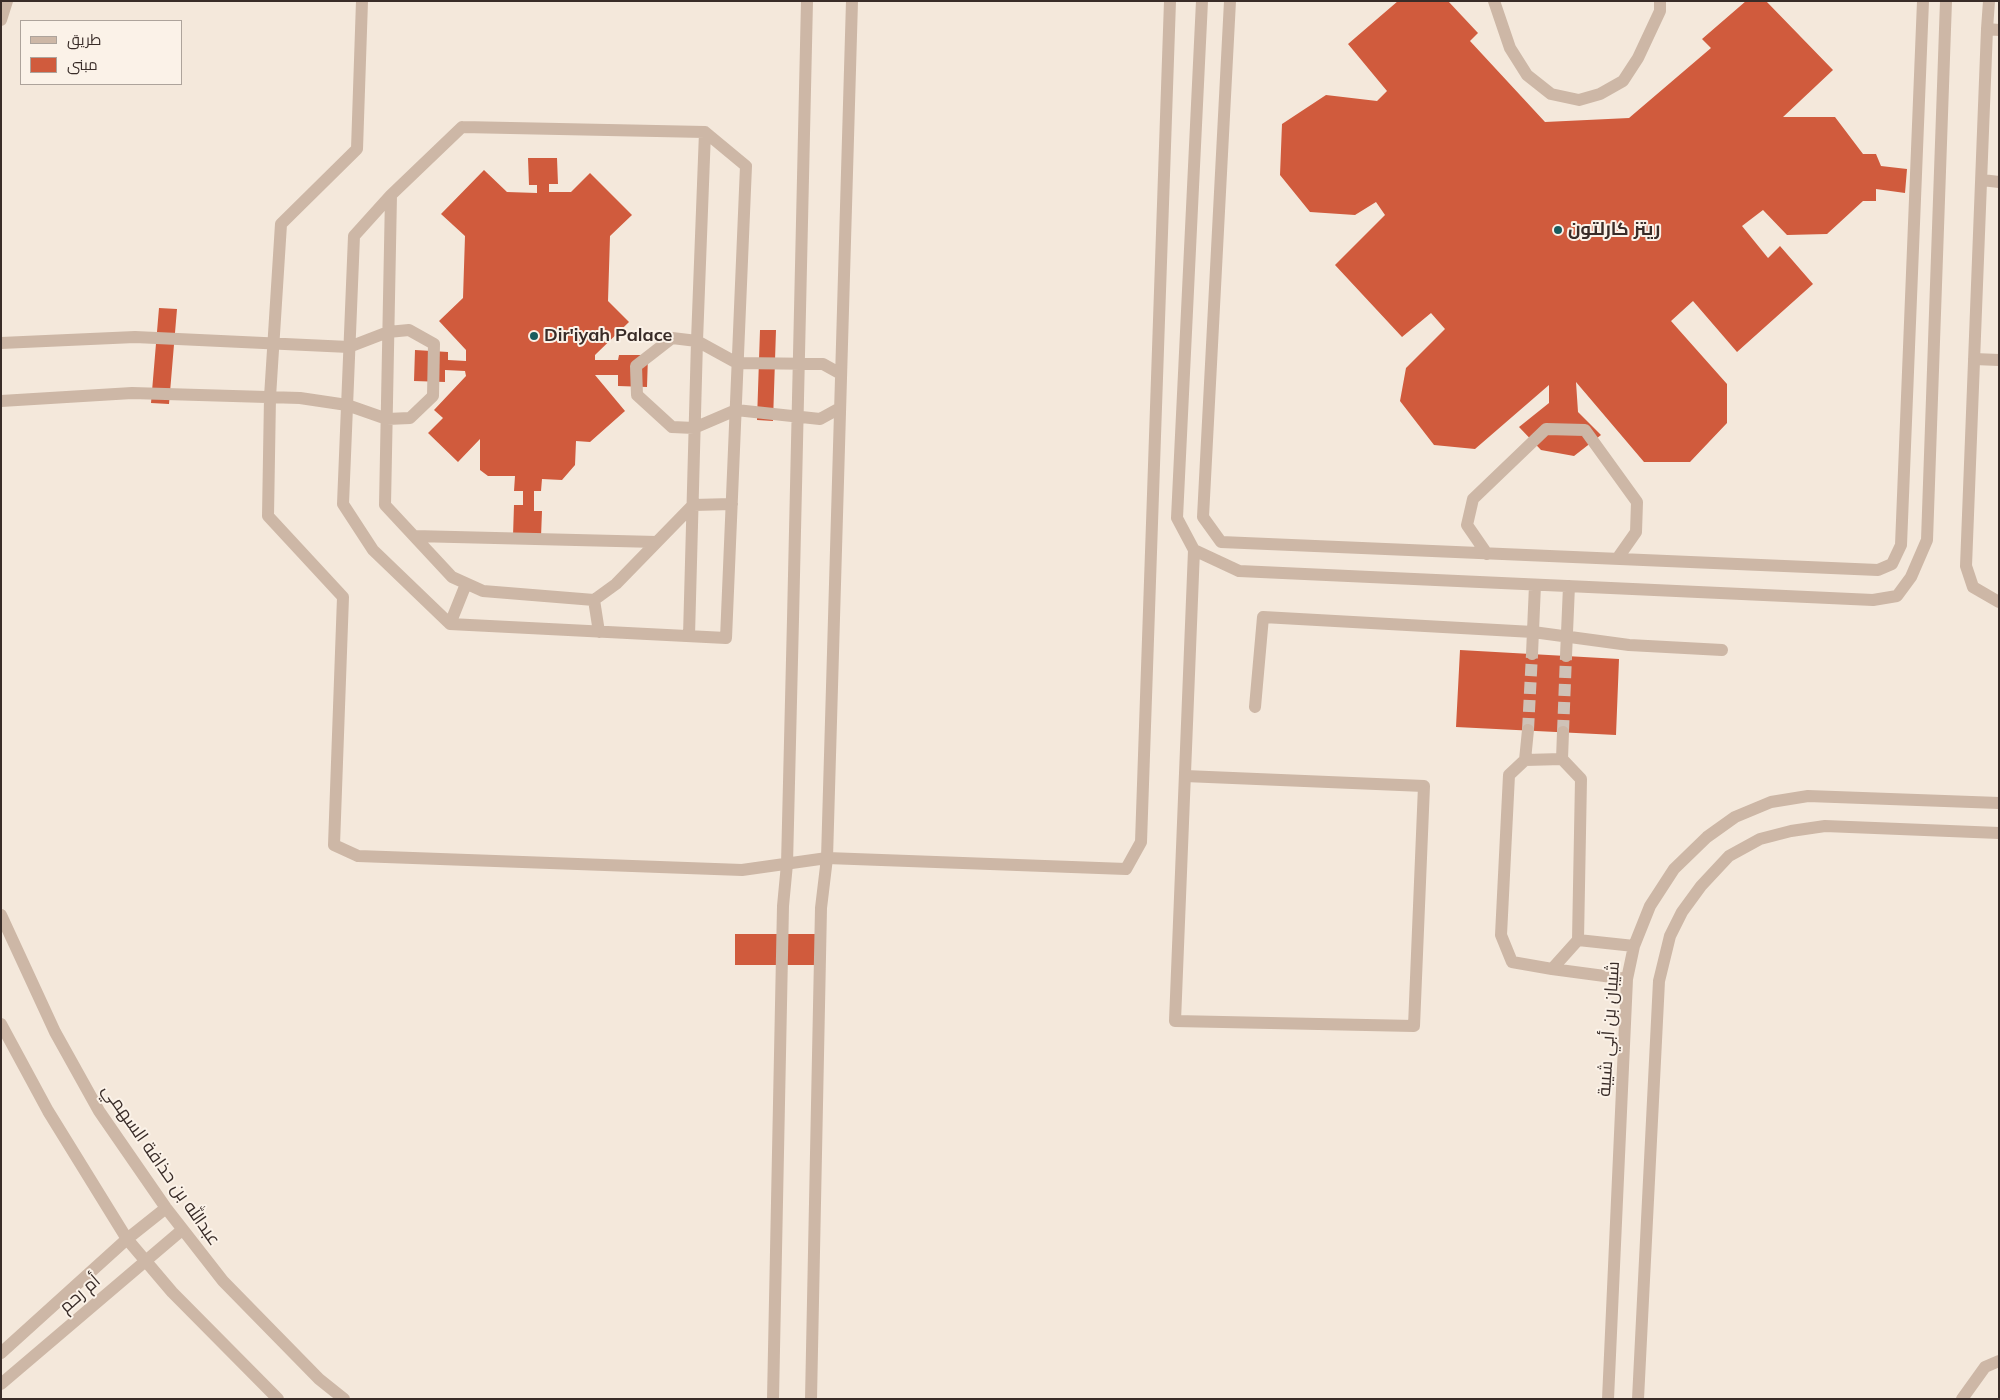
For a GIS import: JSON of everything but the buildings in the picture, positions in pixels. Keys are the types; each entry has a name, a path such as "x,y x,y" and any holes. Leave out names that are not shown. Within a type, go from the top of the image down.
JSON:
{"street":[{"path":"1,20 7,1"},
{"path":"362,1 357,149 281,224 270,397 268,516 343,597 334,845 358,856 742,870 827,858 1126,868 1141,842 1170,1"},
{"path":"773,1399 783,916 786,864 807,1"},
{"path":"811,1399 821,908 827,858 852,1"},
{"path":"1185,776 1424,786 1414,1026 1175,1021 1194,550 1177,518 1202,1"},
{"path":"1230,1 1203,517 1221,542 1878,570 1892,564 1901,545 1923,1"},
{"path":"1494,1 1510,48 1527,75 1551,94 1579,100 1600,94 1623,81 1638,58 1660,11 1660,1"},
{"path":"1194,550 1239,571 1873,600 1897,596 1912,577 1927,540 1946,1"},
{"path":"1989,1 1993,29 1982,180 1966,566 1973,587 1999,602"},
{"path":"462,127 705,132 746,166 726,638 450,624 373,550 343,504 354,236 391,195 462,127"},
{"path":"689,636 694,428 705,132"},
{"path":"1982,180 1999,182"},
{"path":"391,195 385,505 452,577 483,592 594,600 616,584 693,505 732,504"},
{"path":"1,343 135,337 349,346 388,332 409,330 434,344 433,396 410,418 387,419 347,405 300,398 132,393 1,401"},
{"path":"840,408 820,419 736,410 694,428 672,427 637,395 636,366 672,338 697,340 737,363 823,364 841,374"},
{"path":"1974,359 1999,360"},
{"path":"1487,554 1467,525 1473,499 1546,429 1585,430 1637,502 1636,532 1617,559"},
{"path":"414,536 657,542"},
{"path":"450,624 466,584"},
{"path":"1532,654 1535,584"},
{"path":"1566,656 1569,586"},
{"path":"594,600 599,632"},
{"path":"1255,707 1262,617 1533,632 1629,644 1722,650"},
{"path":"1526,760 1528,730"},
{"path":"1562,759 1563,732"},
{"path":"1552,968 1578,940 1581,778 1562,759 1526,760 1509,775 1501,935 1512,962 1552,968 1627,979"},
{"name":"شيبان بن أبي شيبة","path":"1608,1399 1627,979 1634,946 1650,906 1674,869 1707,837 1735,817 1770,802 1808,796 1999,804"},
{"path":"1638,1399 1659,981 1670,936 1682,912 1729,856 1760,839 1790,831 1825,826 1999,833"},
{"name":"عبدالله بن حذافة السهمي","path":"1,915 55,1032 99,1111 166,1208 223,1282 319,1379 344,1399"},
{"path":"1578,940 1634,946"},
{"path":"3,1033 53,1119 127,1238 144,1261 278,1399"},
{"name":"أم رحم","path":"1,1353 127,1238 166,1208"},
{"name":"أم رحم","path":"1,1384 182,1230"},
{"path":"1962,1399 1986,1367 1999,1361"}],"tunnel":[{"path":"1528,730 1532,654"},
{"path":"1563,732 1566,656"}],"place":[{"name":"ريتز كارلتون","path":"1558,230"},
{"name":"Dir'iyah Palace","path":"534,336"}]}
